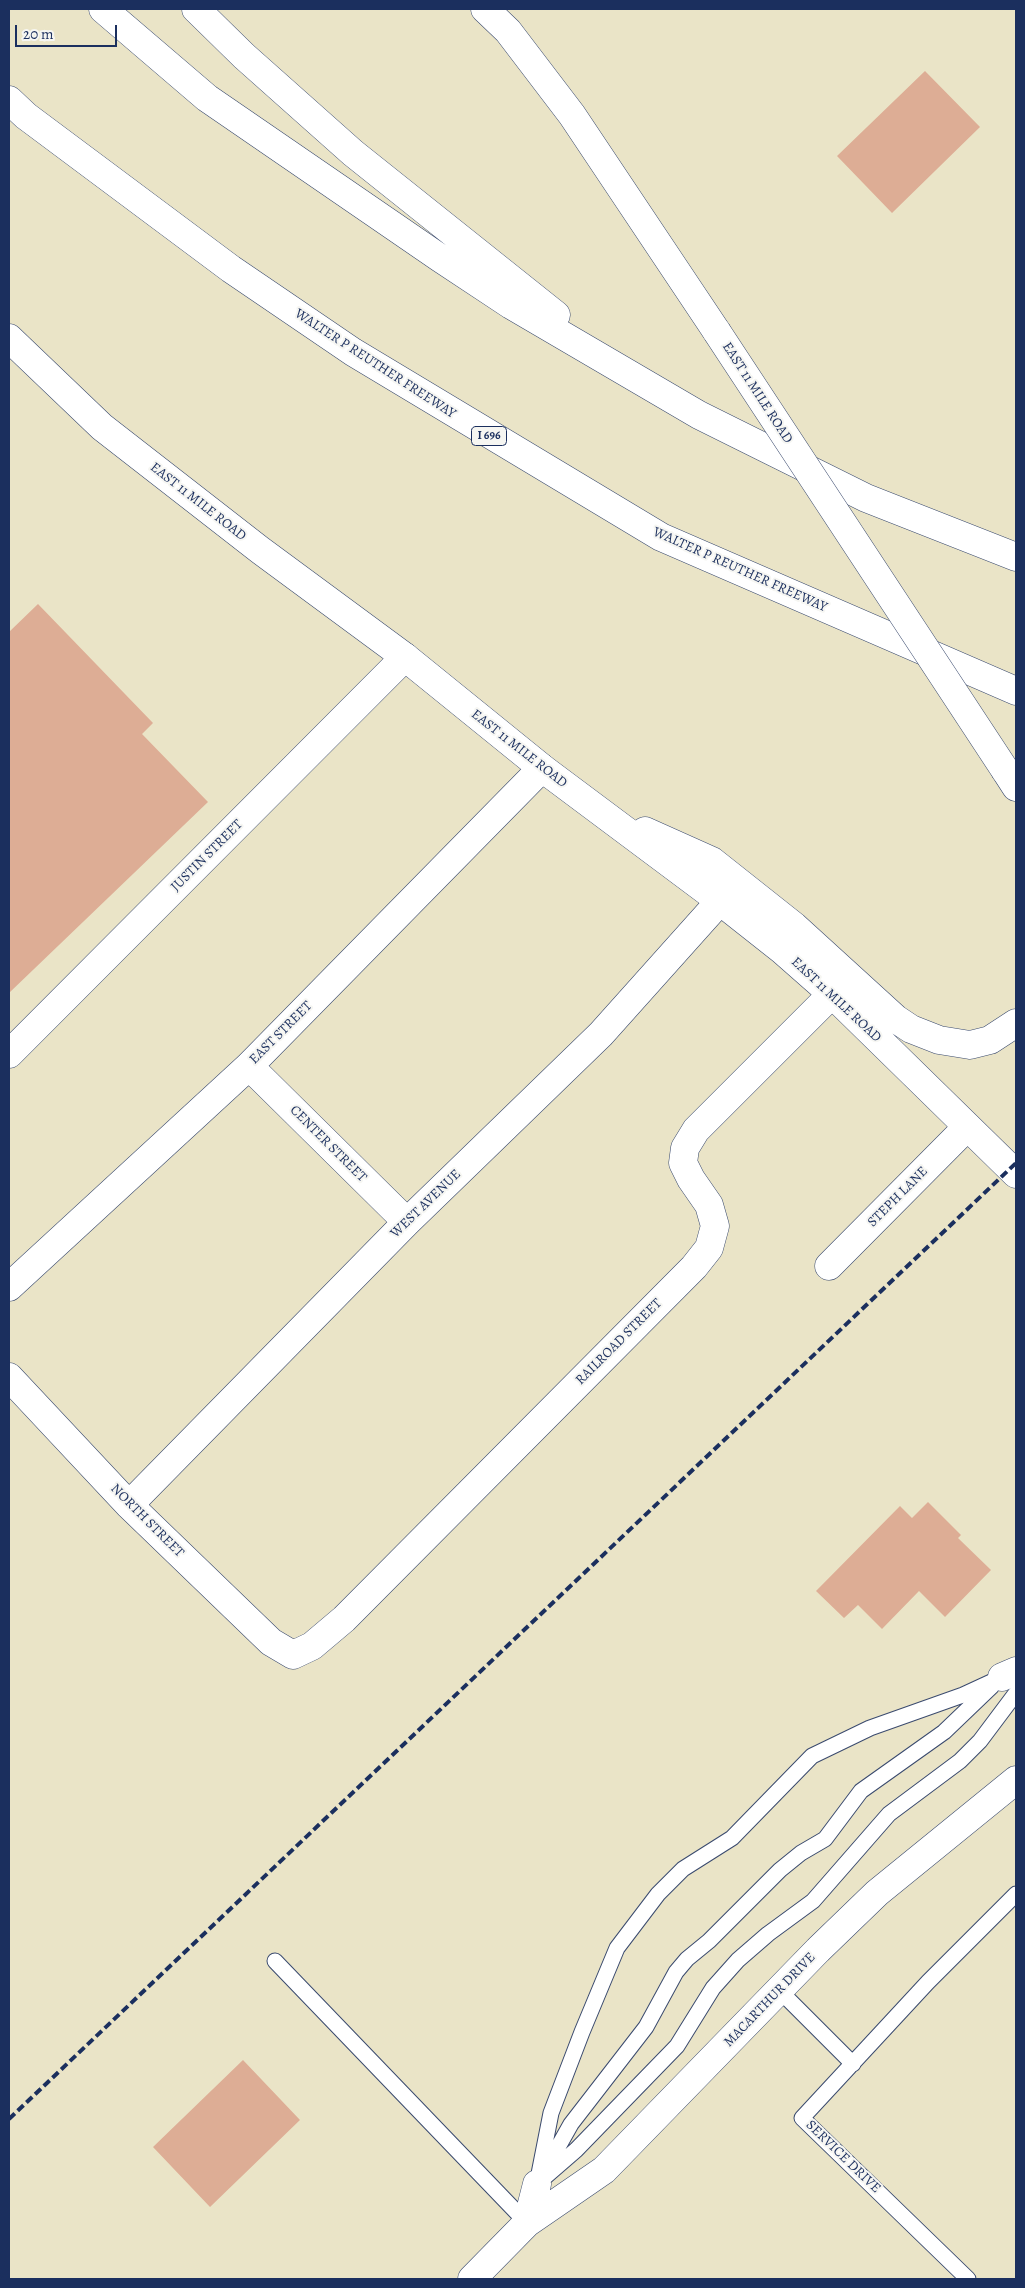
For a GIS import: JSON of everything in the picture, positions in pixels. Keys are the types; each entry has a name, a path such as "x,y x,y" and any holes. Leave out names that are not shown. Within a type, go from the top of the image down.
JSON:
{"main road":[{"path":"103,9 207,98 440,258 512,305 699,415 866,498 1016,557"},
{"path":"196,9 244,56 353,153 632,375"},
{"name":"EAST 11 MILE ROAD","path":"485,9 508,31 572,115 717,332 1010,779"},
{"name":"WALTER P REUTHER FREEWAY","path":"9,100 26,116 239,275 361,357 660,537 1016,691"},
{"name":"EAST 11 MILE ROAD","path":"9,338 102,427 260,550 404,657 542,768 720,901 832,994 1016,1174"},
{"name":"JUSTIN STREET","path":"9,1054 404,657"},
{"name":"EAST STREET","path":"9,1287 249,1066 542,768"},
{"path":"600,811 712,861 794,926 896,1019 911,1029 939,1040 970,1045 990,1040 1016,1023"},
{"name":"WEST AVENUE","path":"129,1505 407,1222 601,1034 720,901"},
{"name":"RAILROAD STREET","path":"293,1655 312,1646 344,1619 704,1255 709,1248 715,1226 709,1205 691,1180 683,1163 684,1148 696,1130 832,994"},
{"name":"CENTER STREET","path":"249,1066 407,1222"},
{"name":"STEPH LANE","path":"828,1266 967,1127"},
{"name":"NORTH STREET","path":"9,1377 129,1505 271,1642 293,1655"},
{"name":"MACARTHUR DRIVE","path":"472,2279 527,2223 604,2170 779,1990 877,1893 1016,1780"},
{"path":"527,2223 537,2184"}],"lane":[{"path":"537,2184 551,2113 596,1998 617,1948 658,1894 683,1869 732,1838 812,1756 870,1728 963,1695 1012,1681"},
{"path":"537,2184 570,2124 646,2027 676,1972 687,1959 709,1941 780,1870 801,1853 825,1839 861,1791 875,1779 944,1732 1012,1681"},
{"path":"537,2184 576,2150 676,2046 713,1988 738,1960 768,1934 813,1901 889,1814 960,1761 980,1741 1012,1681"},
{"path":"779,1990 853,2064 933,1977 1016,1894"},
{"path":"275,1961 527,2223"},
{"name":"SERVICE DRIVE","path":"853,2064 802,2118 968,2279"}],"building":[{"path":"925,71 980,127 892,213 837,156"},
{"path":"38,604 153,723 142,734 208,802 9,993 9,632"},
{"path":"928,1502 961,1535 958,1538 991,1570 945,1617 919,1591 882,1629 858,1605 844,1618 816,1591 900,1506 912,1518"},
{"path":"243,2060 300,2120 210,2207 153,2147"}],"railway":[{"path":"9,2119 1016,1163"}]}
